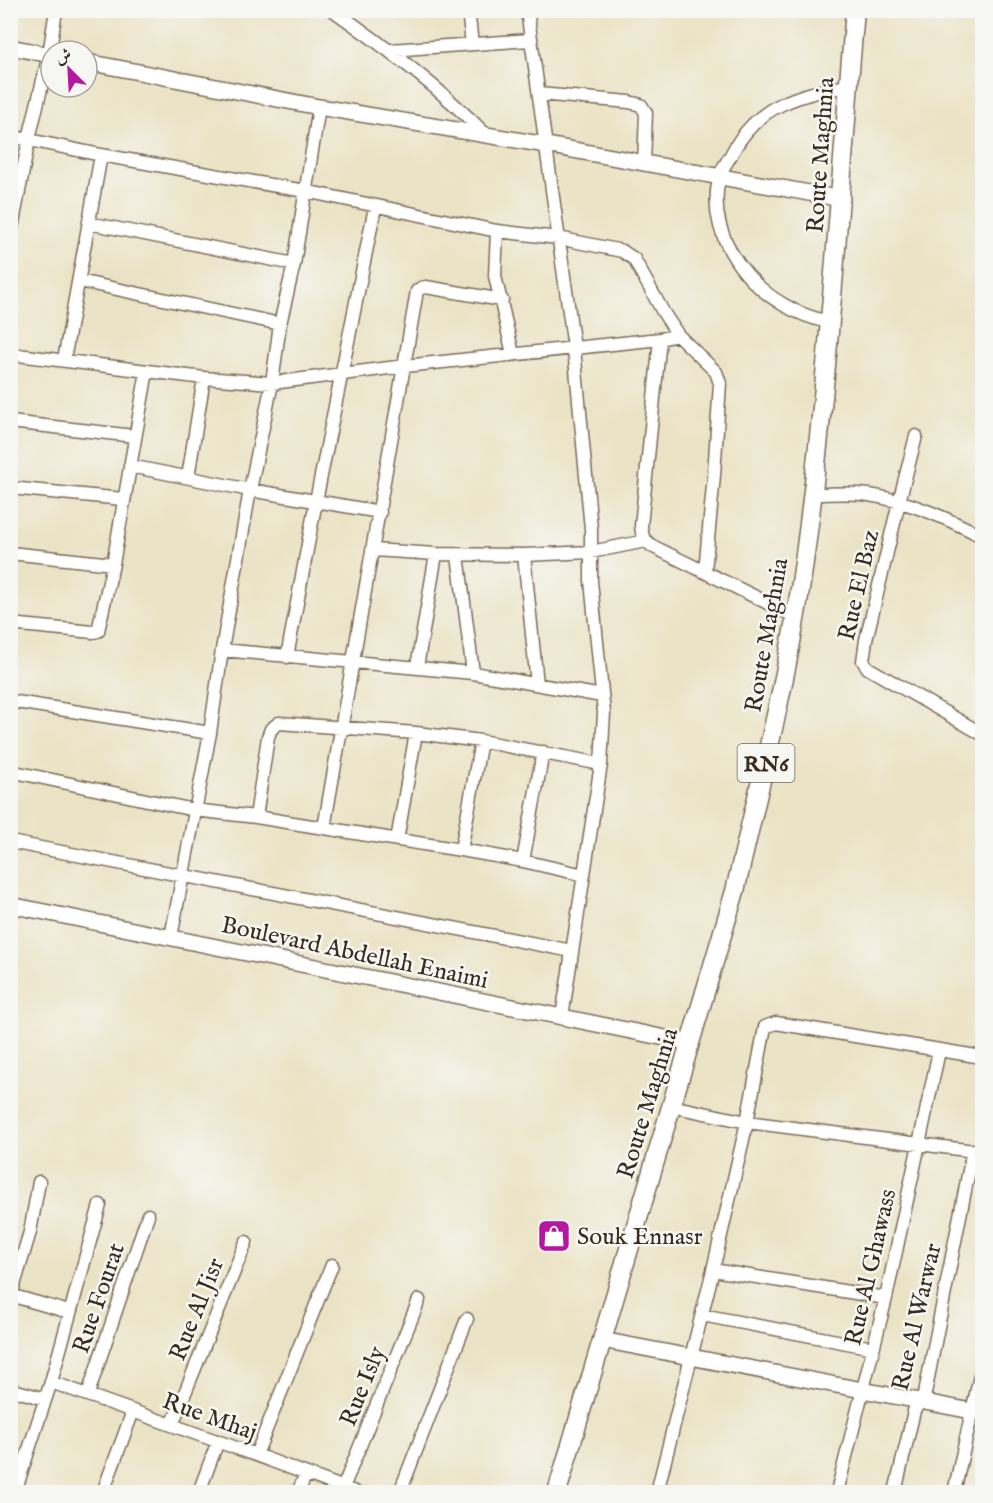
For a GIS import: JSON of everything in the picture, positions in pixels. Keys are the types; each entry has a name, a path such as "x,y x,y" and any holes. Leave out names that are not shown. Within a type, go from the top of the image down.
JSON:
{"main road":[{"name":"Route Maghnia","path":"557,1492 735,891 777,716 796,617 813,494 842,199 855,10"}],"street":[{"path":"52,39 56,10"},
{"path":"333,10 390,50 454,103 486,135"},
{"path":"468,10 472,44"},
{"path":"527,10 574,348 588,493 591,580 602,696 601,765 562,1017"},
{"path":"390,50 530,40"},
{"path":"10,47 39,53"},
{"path":"99,64 319,107 546,145 842,199"},
{"path":"831,323 807,316 784,305 761,289 728,247 720,229 717,199 719,177 747,130 762,116 782,104 807,95 826,89 849,86"},
{"path":"539,94 641,105 646,113 644,164"},
{"path":"10,238 39,99"},
{"path":"171,937 210,733 222,650 250,490 272,383 280,324 294,264 319,107"},
{"path":"10,136 101,155 306,191 497,231 558,238 611,248 629,254 639,267 678,335 713,369 720,383 705,571"},
{"path":"64,360 101,155"},
{"path":"288,657 316,501 375,207"},
{"path":"89,223 294,264"},
{"path":"497,231 495,276 513,354"},
{"path":"79,281 280,324"},
{"path":"324,828 419,289 426,287 502,300"},
{"path":"10,354 204,378 272,383 405,366 660,339 678,335"},
{"path":"660,339 642,534 646,541 796,617"},
{"path":"10,624 98,631 113,564 147,370"},
{"path":"188,477 204,378"},
{"path":"10,422 134,436"},
{"path":"916,436 898,502 945,517 982,536"},
{"path":"130,466 250,490 380,512"},
{"path":"10,488 123,499"},
{"name":"Rue El Baz","path":"813,494 867,494 898,502 863,662 868,668 982,734"},
{"path":"373,550 458,555 524,555 591,552 646,541"},
{"path":"10,553 113,564"},
{"path":"417,667 436,554"},
{"path":"458,555 472,673"},
{"path":"524,555 537,684"},
{"path":"222,650 472,673 602,696"},
{"path":"10,700 210,733"},
{"path":"256,817 271,729 279,723 416,733 481,741 601,765"},
{"path":"397,840 416,733"},
{"path":"460,850 481,741"},
{"path":"523,861 543,752"},
{"path":"10,771 194,810 256,817 460,850 584,875"},
{"path":"10,842 572,951"},
{"name":"Boulevard Abdellah Enaimi","path":"10,905 690,1043"},
{"path":"657,1492 713,1270 747,1122 763,1031 768,1024 776,1023 982,1057"},
{"name":"Rue Al Ghawass","path":"837,1492 886,1298 939,1051"},
{"path":"671,1106 747,1122 978,1151"},
{"name":"Rue Al Warwar","path":"895,1492 914,1411 921,1402 927,1387 978,1151"},
{"path":"39,1182 30,1232 11,1295 69,1312"},
{"path":"15,1492 51,1382 100,1205"},
{"name":"Rue Fourat","path":"88,1394 148,1215"},
{"name":"Rue Al Jisr","path":"172,1425 246,1242"},
{"path":"256,1455 332,1265"},
{"path":"713,1270 886,1298"},
{"name":"Rue Isly","path":"350,1490 419,1300"},
{"path":"702,1315 873,1348"},
{"path":"400,1492 467,1319"},
{"path":"602,1340 978,1412"},
{"path":"954,1492 978,1412 982,1368"},
{"name":"Rue Mhaj","path":"51,1382 350,1490"},
{"path":"10,1389 45,1399"},
{"path":"103,1492 133,1411"},
{"path":"199,1492 218,1442"},
{"path":"298,1492 306,1474"}],"place":[{"name":"Souk Ennasr","path":"554,1236"}]}
